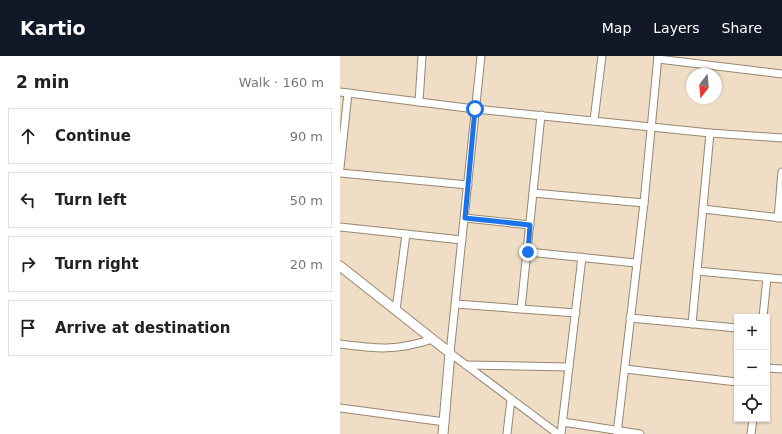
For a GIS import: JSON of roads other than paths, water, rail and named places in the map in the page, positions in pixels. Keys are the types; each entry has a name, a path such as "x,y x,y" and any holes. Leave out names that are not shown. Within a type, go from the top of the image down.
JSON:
{"street":[{"path":"419,102 422,56"},
{"path":"443,434 481,56"},
{"path":"594,120 602,56"},
{"path":"617,432 644,203 650,126 658,57 782,74"},
{"path":"340,168 344,93 475,109 782,138"},
{"path":"521,309 541,115"},
{"path":"692,324 710,132"},
{"path":"340,172 468,185"},
{"path":"702,209 780,218 782,172"},
{"path":"533,193 644,203"},
{"path":"465,218 530,225"},
{"path":"340,227 462,240"},
{"path":"396,310 406,234"},
{"path":"528,252 636,263"},
{"path":"561,434 582,257"},
{"path":"340,266 450,353 558,434"},
{"path":"697,271 782,279"},
{"path":"763,314 767,278"},
{"path":"456,304 576,313"},
{"path":"630,318 734,328"},
{"path":"340,344 376,349 395,348 407,347 433,339"},
{"path":"466,365 569,367"},
{"path":"770,368 782,369"},
{"path":"625,369 734,382"},
{"path":"507,434 511,398"},
{"path":"340,408 445,422"},
{"path":"563,422 617,432 640,434"},
{"path":"751,434 753,422"}]}
